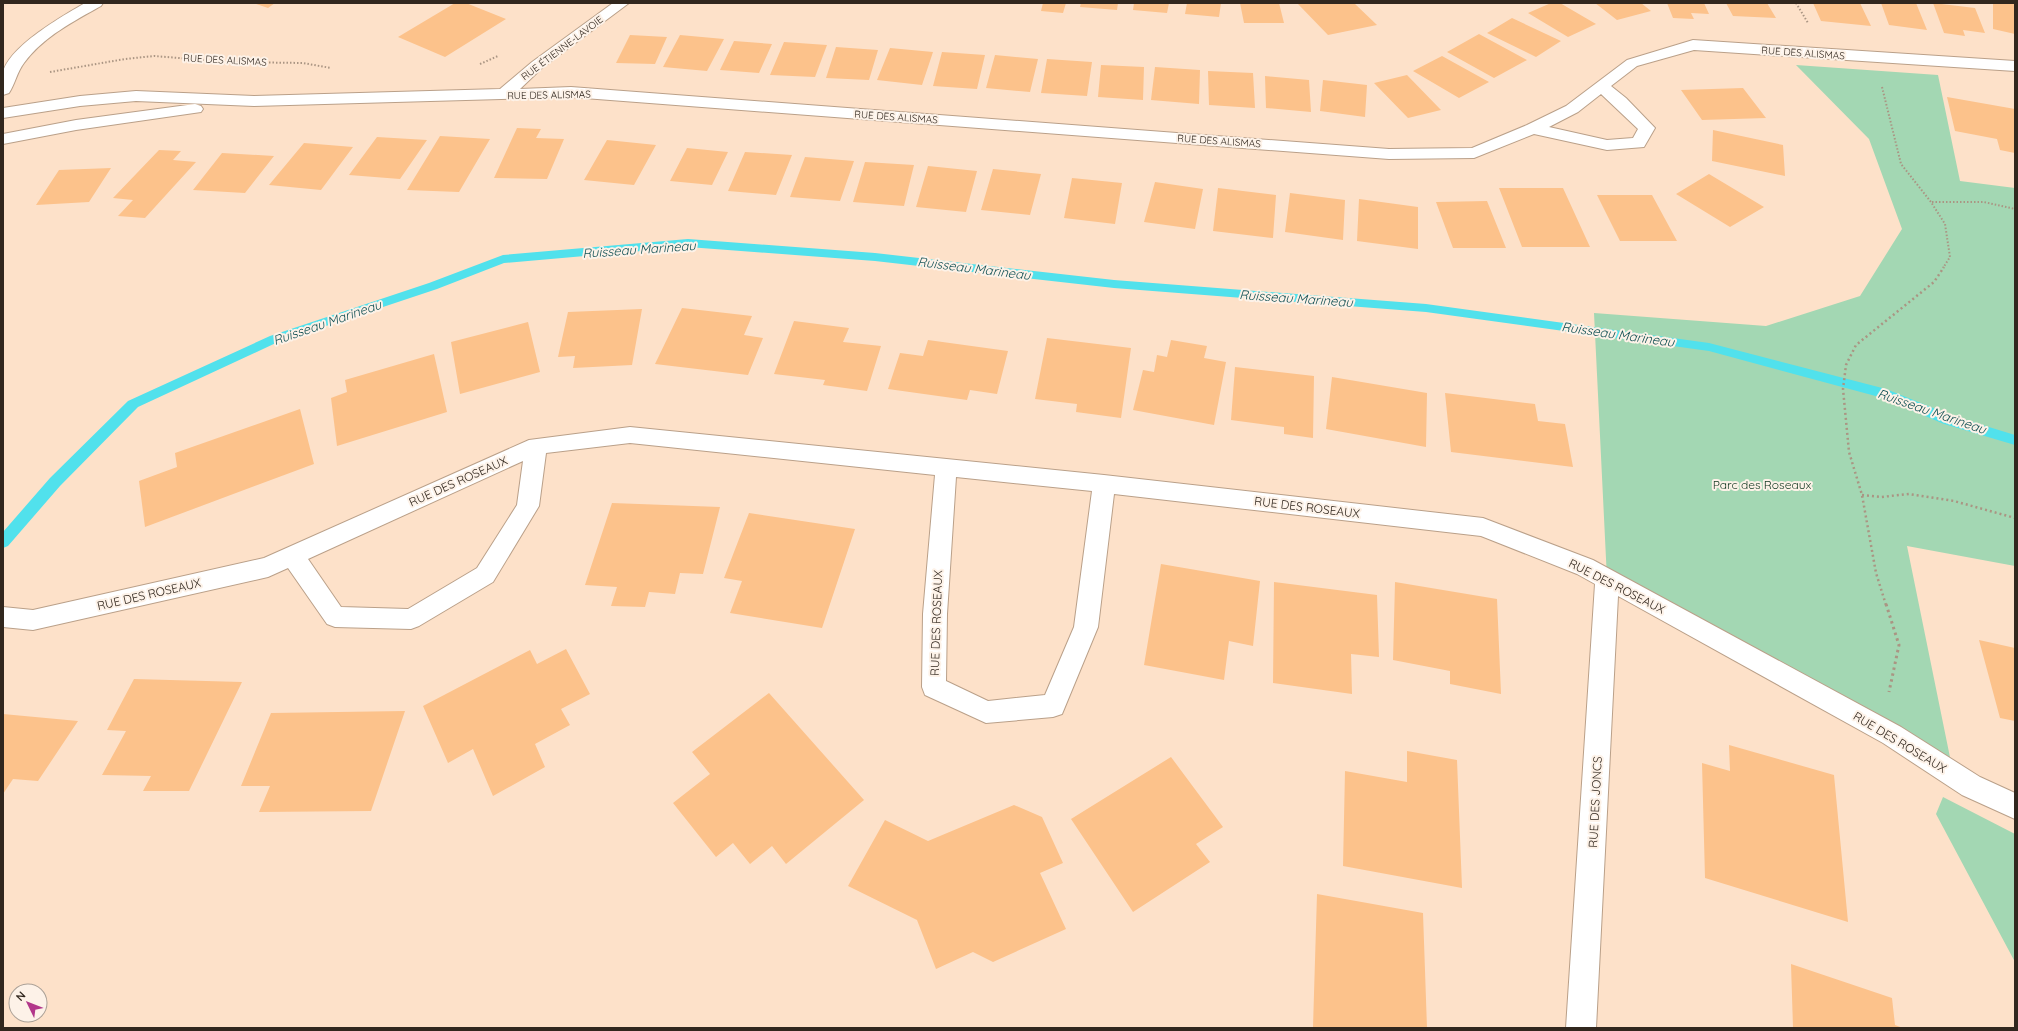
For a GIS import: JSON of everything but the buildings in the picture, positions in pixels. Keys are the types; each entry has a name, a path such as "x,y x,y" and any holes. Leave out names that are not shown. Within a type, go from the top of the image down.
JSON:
{"street":[{"path":"3,90 14,64 29,47 72,17 96,3"},
{"name":"RUE ÉTIENNE-LAVOIE","path":"503,95 537,65 622,3"},
{"name":"RUE DES ALISMAS","path":"3,113 74,102 136,96 254,101 571,92 1389,154 1474,153 1533,128 1572,109 1632,62 1694,45 2015,66"},
{"path":"1533,128 1607,144 1638,143 1647,128 1620,101 1601,86"},
{"name":"RUE DES ALISMAS","path":"3,139 76,125 254,101"},
{"name":"RUE DES ROSEAUX","path":"3,616 33,620 268,567 536,446 630,435 1104,484 1483,527 1585,567 1879,728 1971,786 2015,806"},
{"path":"292,556 335,617 411,619 485,575 528,506 536,446"},
{"name":"RUE DES ROSEAUX","path":"946,467 934,614 934,688 986,712 1053,706 1086,627 1104,484"},
{"name":"RUE DES JONCS","path":"1582,1027 1607,579"}],"path":[{"name":"RUE DES ALISMAS","path":"43,73 119,60 154,56 222,62 304,63 338,70"},
{"path":"1869,57 1879,77 1901,164 1931,202 1945,224 1950,257 1934,282 1856,345 1846,365 1842,389 1849,452 1862,495 1876,573 1899,645 1888,697 1879,728"},
{"path":"1931,202 1970,201 2000,203 2015,209"},
{"path":"1862,495 1882,497 1909,494 1916,495 1954,501 2015,518"}],"green space":[{"name":"Parc des Roseaux","path":"1796,65 1938,75 1960,181 2015,188 2015,566 1907,546 1953,772 1607,579 1594,313 1766,326 1860,296 1902,229 1869,139"},
{"path":"1943,797 2015,834 2015,962 1936,814"}],"waterway":[{"name":"Ruisseau Marineau","path":"3,542 55,482 133,404 274,339 433,286 503,259 688,243 875,257 1114,284 1426,308 1709,347 1886,394 1949,420 2015,440"}]}
